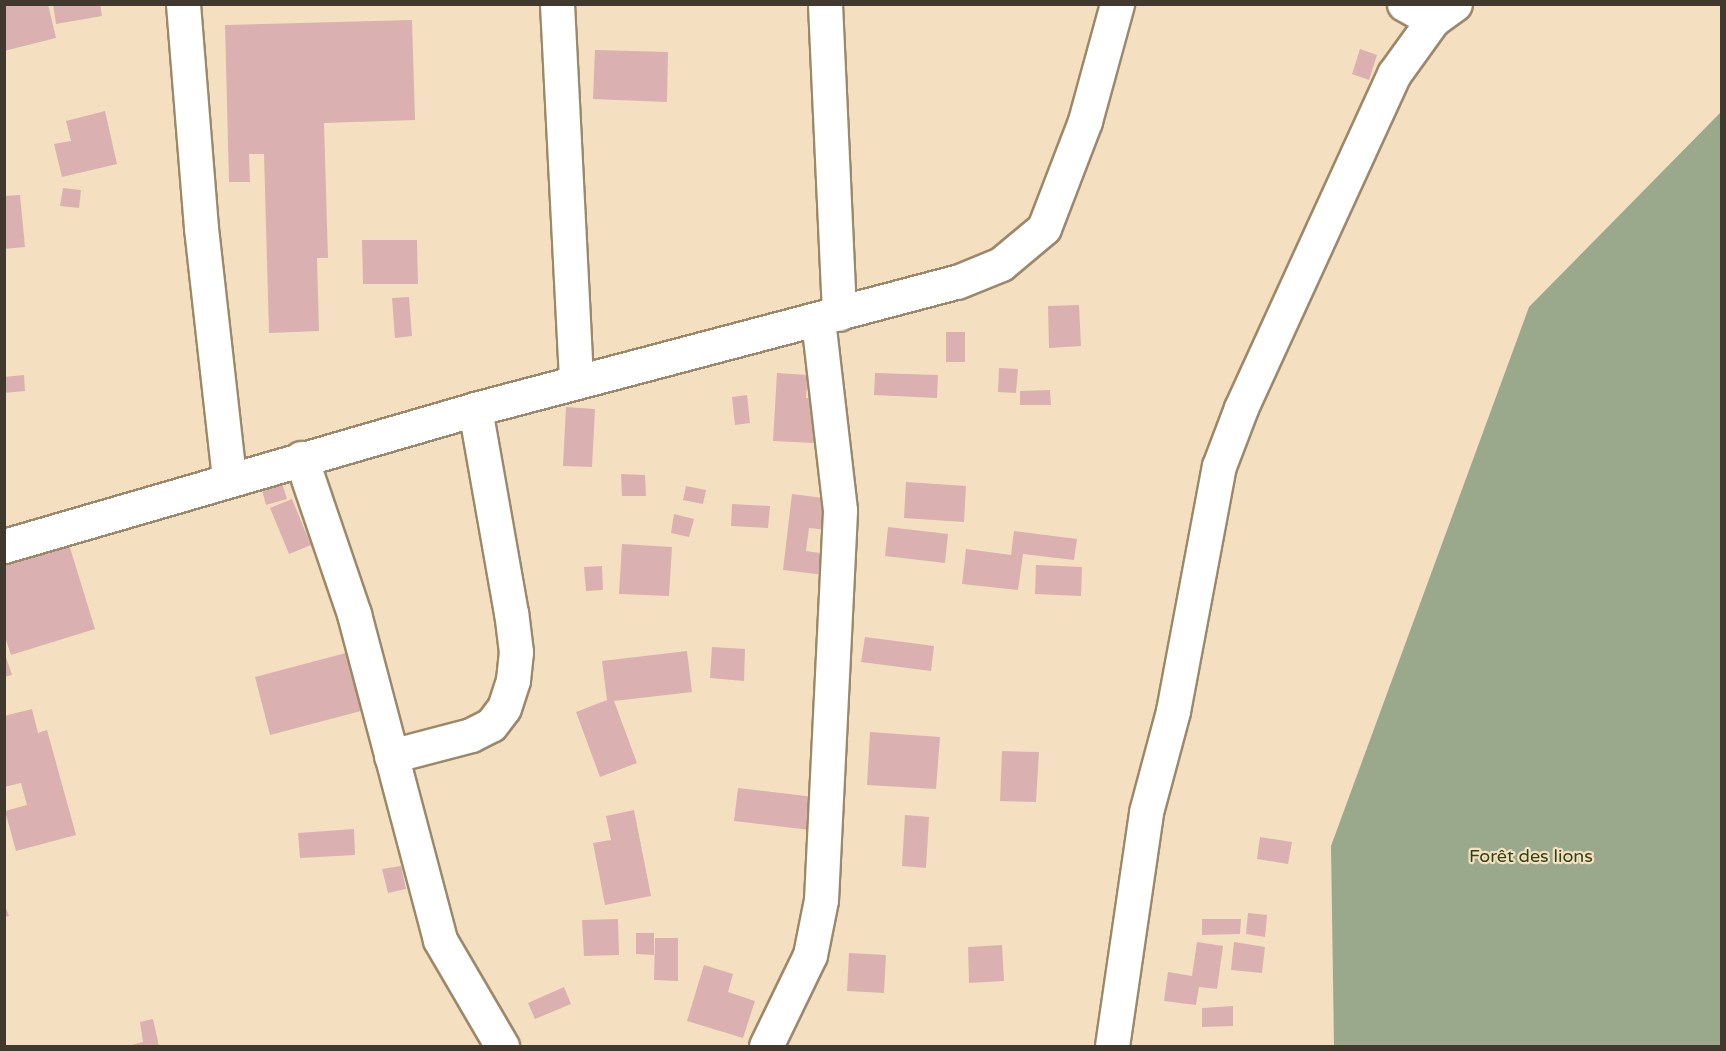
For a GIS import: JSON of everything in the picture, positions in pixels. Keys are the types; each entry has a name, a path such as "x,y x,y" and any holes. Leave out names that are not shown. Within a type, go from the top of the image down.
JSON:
{"street":[{"path":"183,4 201,228 229,479"},
{"path":"557,4 576,382"},
{"path":"766,1047 810,955 821,900 840,510 828,317 825,4"},
{"path":"4,546 475,409 957,282 1001,264 1044,228 1085,121 1117,4"},
{"path":"1112,1047 1146,812 1173,711 1219,466 1241,408 1394,74 1444,12 1404,4"},
{"path":"391,756 471,735 491,725 504,708 513,680 516,652 511,613 475,409"},
{"path":"301,458 354,614 440,940 461,983 502,1047"}],"green space":[{"name":"Forêt des lions","path":"1721,112 1721,1046 1334,1046 1331,846 1529,307"}],"building":[{"path":"4,4 48,4 56,38 4,51"},
{"path":"53,4 100,4 102,16 56,24"},
{"path":"412,20 415,120 324,123 328,258 317,258 319,331 269,333 264,154 249,154 250,182 229,182 225,25"},
{"path":"1360,49 1377,55 1369,80 1352,74"},
{"path":"595,50 668,52 667,102 593,99"},
{"path":"105,111 117,164 62,177 54,144 71,141 66,121"},
{"path":"63,188 81,190 79,208 60,206"},
{"path":"20,195 25,247 4,249 4,196"},
{"path":"362,240 417,240 418,284 363,284"},
{"path":"409,297 412,336 395,338 392,298"},
{"path":"1079,305 1081,346 1049,348 1048,306"},
{"path":"946,332 965,332 965,362 946,362"},
{"path":"999,368 1018,369 1016,393 998,392"},
{"path":"777,373 808,375 806,398 837,400 834,444 773,441"},
{"path":"875,373 938,375 937,398 874,395"},
{"path":"24,375 25,391 4,393 4,377"},
{"path":"1050,390 1051,405 1020,405 1020,391"},
{"path":"747,395 750,423 735,425 732,397"},
{"path":"566,407 595,409 592,467 563,466"},
{"path":"621,474 645,475 646,496 622,496"},
{"path":"906,482 966,486 964,522 904,518"},
{"path":"282,483 287,499 266,505 262,490"},
{"path":"686,486 706,490 703,504 683,500"},
{"path":"792,494 839,500 835,531 809,528 806,551 835,555 833,576 783,570"},
{"path":"292,499 311,545 289,554 270,508"},
{"path":"732,504 770,506 768,528 731,526"},
{"path":"674,514 694,519 689,537 671,533"},
{"path":"888,527 948,534 945,563 885,556"},
{"path":"1014,531 1077,539 1074,560 1023,554 1018,590 962,584 966,549 1011,555"},
{"path":"67,538 95,629 11,655 4,634 4,558"},
{"path":"622,544 672,547 669,596 619,594"},
{"path":"1036,565 1082,567 1081,596 1035,594"},
{"path":"602,566 603,590 586,591 584,567"},
{"path":"865,637 934,646 931,671 861,662"},
{"path":"712,647 745,649 744,681 710,678"},
{"path":"361,649 376,707 270,735 255,677"},
{"path":"4,651 12,675 4,677"},
{"path":"687,651 692,692 614,701 637,763 600,777 576,712 607,700 602,661"},
{"path":"32,709 38,733 47,730 76,835 16,851 5,811 27,805 21,783 4,787 4,716"},
{"path":"870,732 940,737 936,789 867,785"},
{"path":"1002,751 1039,752 1036,802 1000,801"},
{"path":"738,788 814,797 810,830 734,821"},
{"path":"634,810 651,896 605,905 593,843 611,840 606,816"},
{"path":"905,815 929,817 926,868 902,866"},
{"path":"354,829 355,855 300,858 298,833"},
{"path":"1260,837 1292,842 1288,864 1257,859"},
{"path":"401,866 406,889 388,893 382,869"},
{"path":"4,903 9,916 4,917"},
{"path":"1248,913 1267,915 1265,937 1246,934"},
{"path":"618,919 619,955 584,956 582,920"},
{"path":"1202,919 1241,919 1240,934 1202,935"},
{"path":"636,933 654,933 654,955 636,954"},
{"path":"655,938 678,938 678,981 654,980"},
{"path":"1197,942 1223,946 1217,989 1199,987 1196,1005 1164,1001 1168,972 1192,976"},
{"path":"1234,942 1265,947 1262,973 1231,970"},
{"path":"1002,945 1004,981 969,983 968,947"},
{"path":"849,953 886,955 884,993 847,991"},
{"path":"704,965 733,974 728,992 755,1001 743,1038 687,1021"},
{"path":"564,987 571,1004 535,1019 528,1003"},
{"path":"1233,1006 1233,1026 1202,1027 1202,1008"},
{"path":"153,1019 159,1046 128,1046 143,1042 140,1022"}]}
